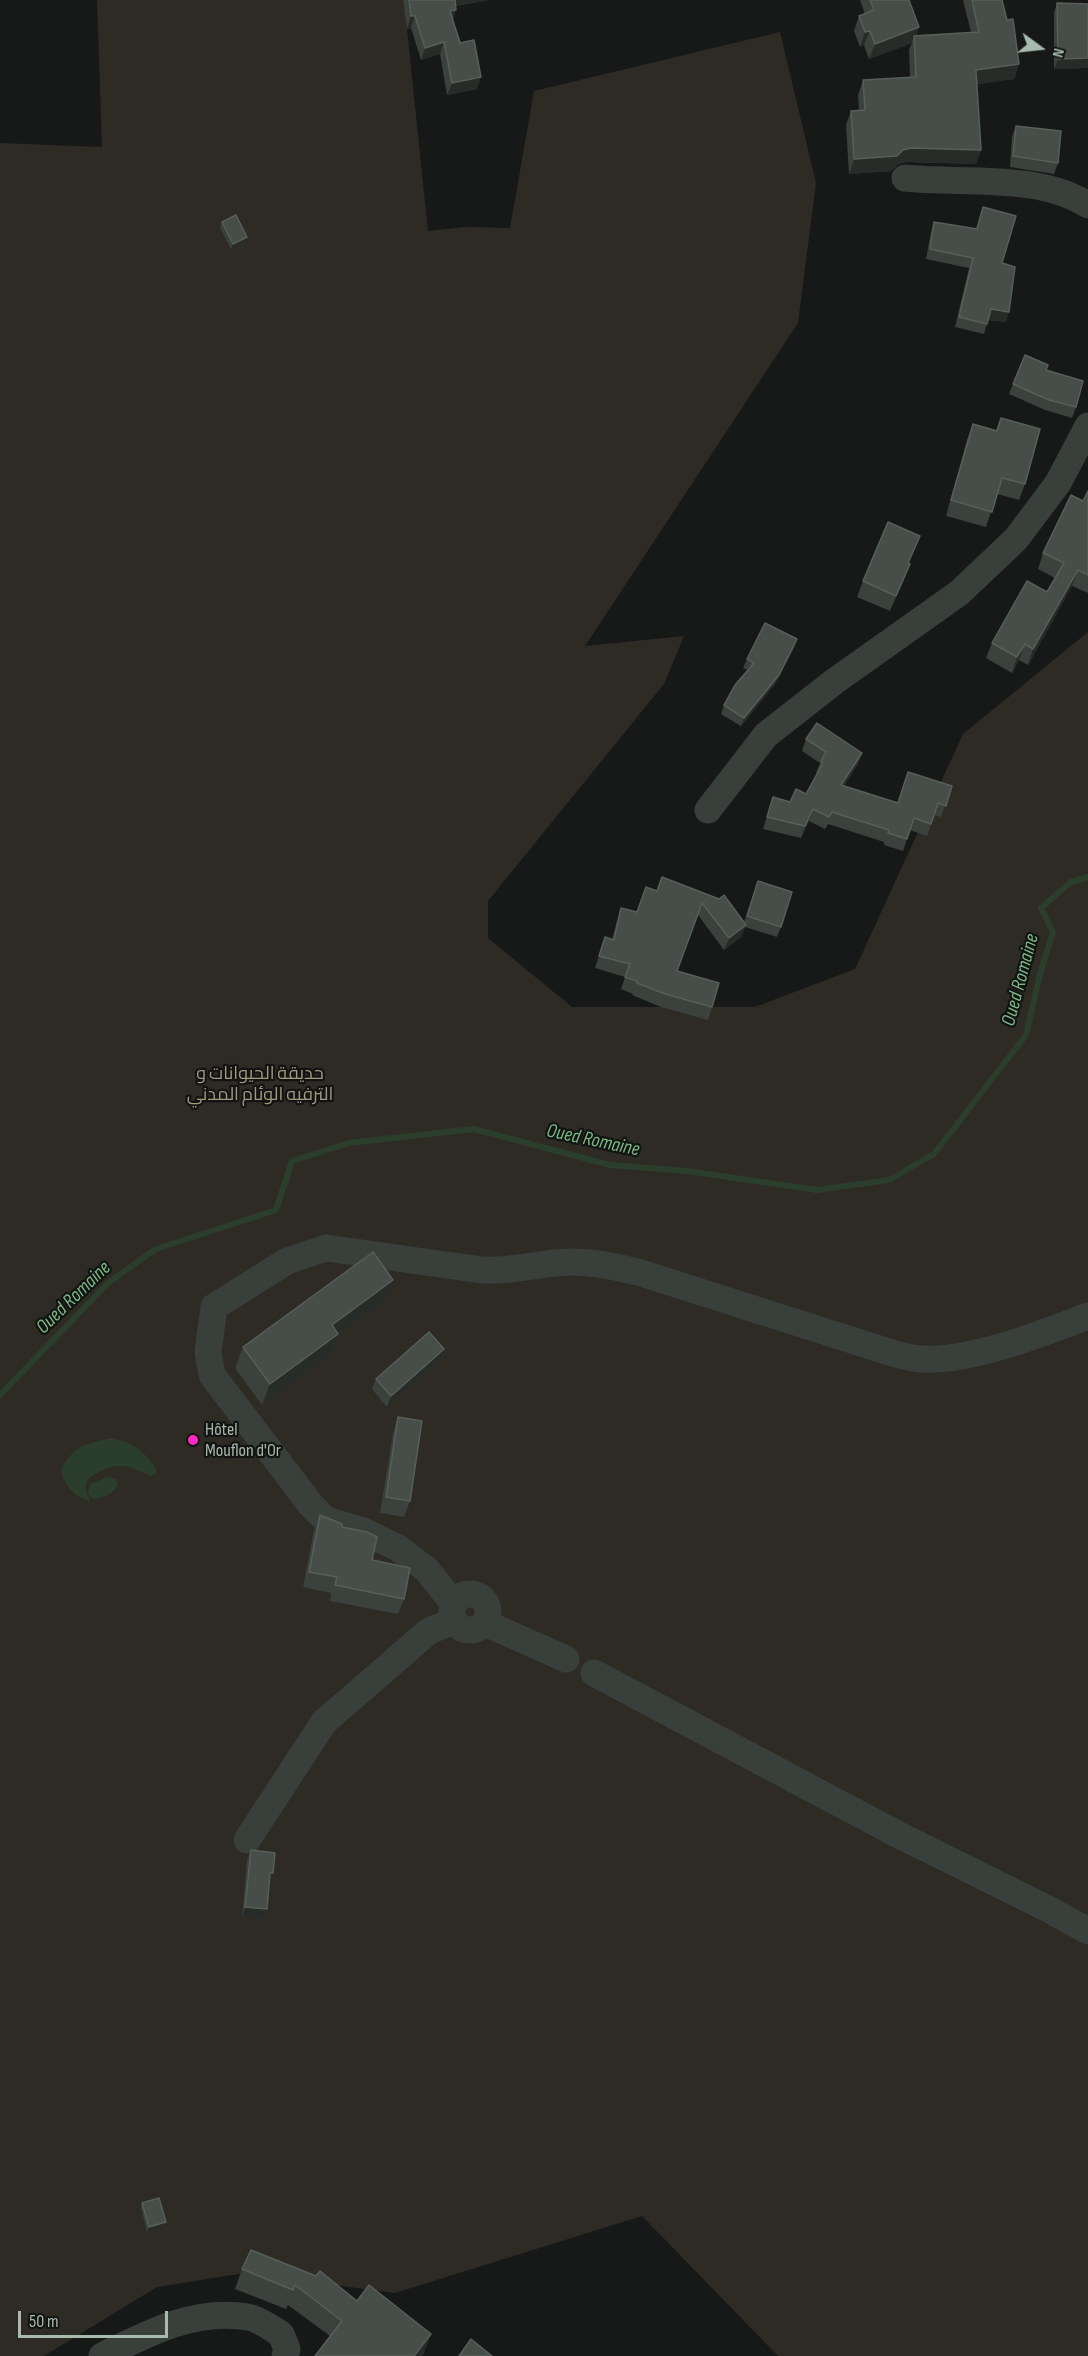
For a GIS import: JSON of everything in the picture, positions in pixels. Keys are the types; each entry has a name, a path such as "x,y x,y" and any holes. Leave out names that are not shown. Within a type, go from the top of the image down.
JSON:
{"street":[{"path":"905,178 983,181 1060,190 1088,205"},
{"path":"708,810 766,735 835,681 959,593 1016,539 1058,483 1088,426"},
{"path":"454,1613 427,1570 398,1548 363,1531 326,1520 311,1504 213,1375 208,1352 214,1307 287,1261 326,1248 490,1270 572,1262 615,1267 638,1272 889,1352 921,1359 951,1357 1021,1341 1088,1316"},
{"path":"247,1840 324,1722 429,1631 454,1613 463,1595 479,1596 484,1600 489,1612 485,1623 566,1659"},
{"path":"594,1673 897,1834 1088,1931"},
{"path":"102,2356 162,2327 208,2315 250,2317 281,2334 287,2349 285,2356"}],"green space":[{"name":"حديقة الحيوانات و الترفيه الوئام المدني","path":"97,0 404,0 428,231 465,227 510,228 534,91 780,32 816,183 798,323 585,646 684,636 664,684 488,901 488,938 572,1007 755,1007 855,969 963,734 1088,632 1088,2356 778,2356 642,2216 395,2293 245,2273 157,2287 44,2356 0,2356 0,143 102,147"}],"shaded area":[{"path":"112,1438 138,1449 157,1469 151,1476 126,1467 106,1469 88,1479 85,1487 90,1502 71,1490 61,1470 76,1450 94,1442"},
{"path":"108,1477 115,1479 118,1484 114,1491 93,1499 88,1494 90,1484"}],"building":[{"path":"409,0 455,0 456,10 450,11 460,43 474,40 481,77 452,83 444,42 425,48 415,16 411,16"},
{"path":"870,0 909,0 919,27 875,44 870,31 865,32 859,16 874,10"},
{"path":"972,0 1002,0 1007,20 1013,19 1019,64 976,70 981,150 911,148 903,150 897,156 854,159 851,111 865,110 863,80 916,77 914,36 979,32"},
{"path":"1057,3 1088,4 1088,58 1058,59"},
{"path":"1016,126 1061,131 1058,163 1013,156"},
{"path":"983,207 1016,216 1002,263 1015,267 1009,312 991,309 987,324 959,317 973,258 930,249 934,222 977,229"},
{"path":"236,215 247,237 233,244 222,222"},
{"path":"1025,355 1048,365 1046,370 1083,381 1076,407 1049,400 1013,384"},
{"path":"1001,418 1040,429 1025,484 1002,478 992,512 951,500 973,424 997,431"},
{"path":"1088,491 1088,575 1078,570 1033,649 1025,644 1017,657 992,643 1027,581 1047,592 1064,563 1043,553 1071,495 1083,501"},
{"path":"888,522 920,536 896,596 863,581"},
{"path":"765,623 797,639 779,675 744,718 724,705 735,685 754,663 747,659"},
{"path":"817,723 862,753 841,785 898,803 908,772 952,786 946,806 938,803 931,824 914,818 907,839 888,833 889,830 832,812 829,817 813,809 805,826 767,817 773,797 790,802 796,789 806,794 823,763 821,761 826,752 806,739"},
{"path":"662,877 719,899 724,895 746,925 729,938 702,903 677,971 719,983 712,1007 665,994 637,983 625,977 630,964 599,956 605,937 614,940 621,908 637,912 646,887 657,891"},
{"path":"758,881 792,892 781,927 747,916"},
{"path":"373,1252 393,1280 332,1325 338,1334 270,1384 243,1347"},
{"path":"429,1332 444,1349 391,1396 376,1379"},
{"path":"398,1417 422,1421 410,1501 386,1497"},
{"path":"320,1515 342,1524 342,1527 367,1532 377,1537 372,1560 410,1568 404,1599 335,1585 337,1577 309,1572"},
{"path":"251,1850 275,1853 273,1873 270,1873 267,1909 245,1907"},
{"path":"159,2198 166,2222 149,2227 142,2203"},
{"path":"251,2250 316,2276 320,2271 357,2301 369,2285 431,2334 414,2356 315,2356 342,2321 295,2285 293,2290 242,2269"},
{"path":"471,2339 492,2356 459,2356"}],"waterway":[{"name":"Oued Romaine","path":"0,1395 109,1282 156,1249 276,1210 292,1161 349,1143 474,1129 610,1165 687,1171 817,1190 889,1180 934,1154 1026,1035 1040,974 1053,932 1041,908 1071,882 1088,877"}],"place":[{"name":"Hôtel Mouflon d'Or","path":"193,1440"}]}
